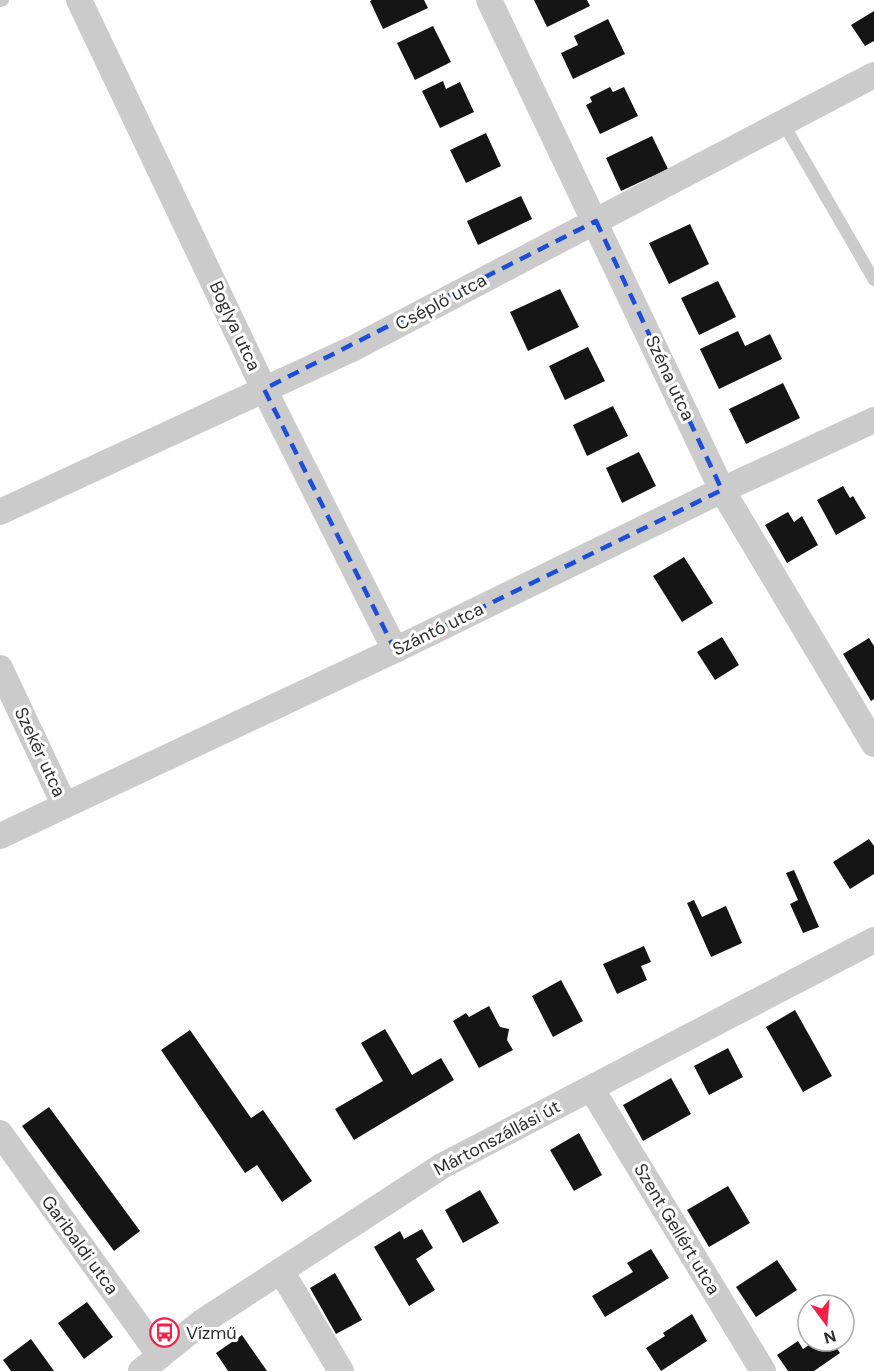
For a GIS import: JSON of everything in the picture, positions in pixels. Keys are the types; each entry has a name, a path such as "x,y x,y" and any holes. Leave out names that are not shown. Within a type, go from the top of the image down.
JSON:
{"street":[{"name":"Boglya utca","path":"79,0 264,389 395,650"},
{"name":"Széna utca","path":"489,0 722,490 874,744"},
{"name":"Cséplő utca","path":"0,512 354,348 874,75"},
{"name":"Szántó utca","path":"0,836 395,650 722,490 874,420"},
{"name":"Szekér utca","path":"0,668 64,804"},
{"name":"Mártonszállási út","path":"151,1363 202,1322 442,1166 874,940"},
{"name":"Szent Gellért utca","path":"591,1088 763,1371"},
{"name":"Garibaldi utca","path":"0,1133 151,1363"},
{"path":"281,1270 341,1371"}],"lane":[{"path":"783,123 874,280"}],"highlighted area":[{"path":"596,221 722,490 395,650 264,389"}],"building":[{"path":"424,0 428,8 383,29 370,1"},
{"path":"534,0 587,0 590,6 547,27"},
{"path":"874,11 874,41 865,46 851,25"},
{"path":"608,19 625,54 573,79 561,53 578,45 574,36"},
{"path":"433,26 451,62 415,80 397,43"},
{"path":"443,81 446,89 460,82 474,112 440,128 422,91"},
{"path":"610,87 613,92 624,87 638,116 600,134 586,105 592,102 590,97"},
{"path":"486,133 501,166 466,183 450,150"},
{"path":"652,136 668,169 621,191 606,158"},
{"path":"521,196 532,219 478,245 467,221"},
{"path":"690,224 709,264 669,284 649,243"},
{"path":"718,281 736,317 699,335 681,298"},
{"path":"560,289 579,327 528,351 510,312"},
{"path":"738,331 745,346 770,334 782,359 719,389 700,349"},
{"path":"588,347 605,381 565,400 549,366"},
{"path":"783,383 800,418 746,444 729,409"},
{"path":"613,406 628,436 587,456 573,425"},
{"path":"639,452 656,486 622,503 606,468"},
{"path":"843,486 850,498 853,496 866,518 836,535 817,500"},
{"path":"788,512 794,522 802,516 818,545 787,563 765,525"},
{"path":"684,557 713,603 682,622 653,576"},
{"path":"722,637 739,665 715,680 697,652"},
{"path":"869,638 874,646 874,699 871,701 843,654"},
{"path":"869,839 874,846 874,874 850,889 833,862"},
{"path":"794,870 819,927 803,933 790,904 798,900 786,873"},
{"path":"694,900 702,917 726,906 742,943 711,957 687,903"},
{"path":"644,946 651,962 641,966 647,980 617,994 603,964"},
{"path":"561,980 583,1021 553,1037 532,996"},
{"path":"489,1006 500,1027 509,1029 507,1040 513,1050 479,1068 453,1021 466,1013 469,1017"},
{"path":"795,1010 832,1076 803,1092 766,1027"},
{"path":"385,1029 412,1075 441,1058 454,1080 354,1140 335,1109 383,1081 361,1043"},
{"path":"190,1030 251,1118 263,1110 312,1181 282,1202 257,1165 245,1173 161,1050"},
{"path":"728,1048 743,1077 709,1095 694,1066"},
{"path":"671,1078 691,1114 643,1141 623,1105"},
{"path":"49,1107 140,1231 114,1251 22,1126"},
{"path":"579,1133 602,1175 574,1191 550,1150"},
{"path":"728,1186 750,1223 709,1247 687,1210"},
{"path":"480,1190 499,1223 463,1243 445,1210"},
{"path":"422,1229 433,1248 416,1259 435,1290 409,1306 374,1247 400,1231 404,1239"},
{"path":"651,1249 669,1278 605,1317 592,1296 633,1272 627,1263"},
{"path":"777,1260 797,1290 756,1317 736,1287"},
{"path":"335,1273 362,1320 336,1334 310,1288"},
{"path":"87,1302 113,1337 84,1359 58,1323"},
{"path":"692,1314 707,1341 661,1371 646,1348 665,1336 663,1333"},
{"path":"242,1335 267,1371 228,1371 216,1353"},
{"path":"31,1339 54,1371 11,1371 3,1360"},
{"path":"796,1342 796,1353 840,1353 814,1371 788,1371 777,1355"}],"place":[{"name":"Vízmű","path":"165,1333"}]}
